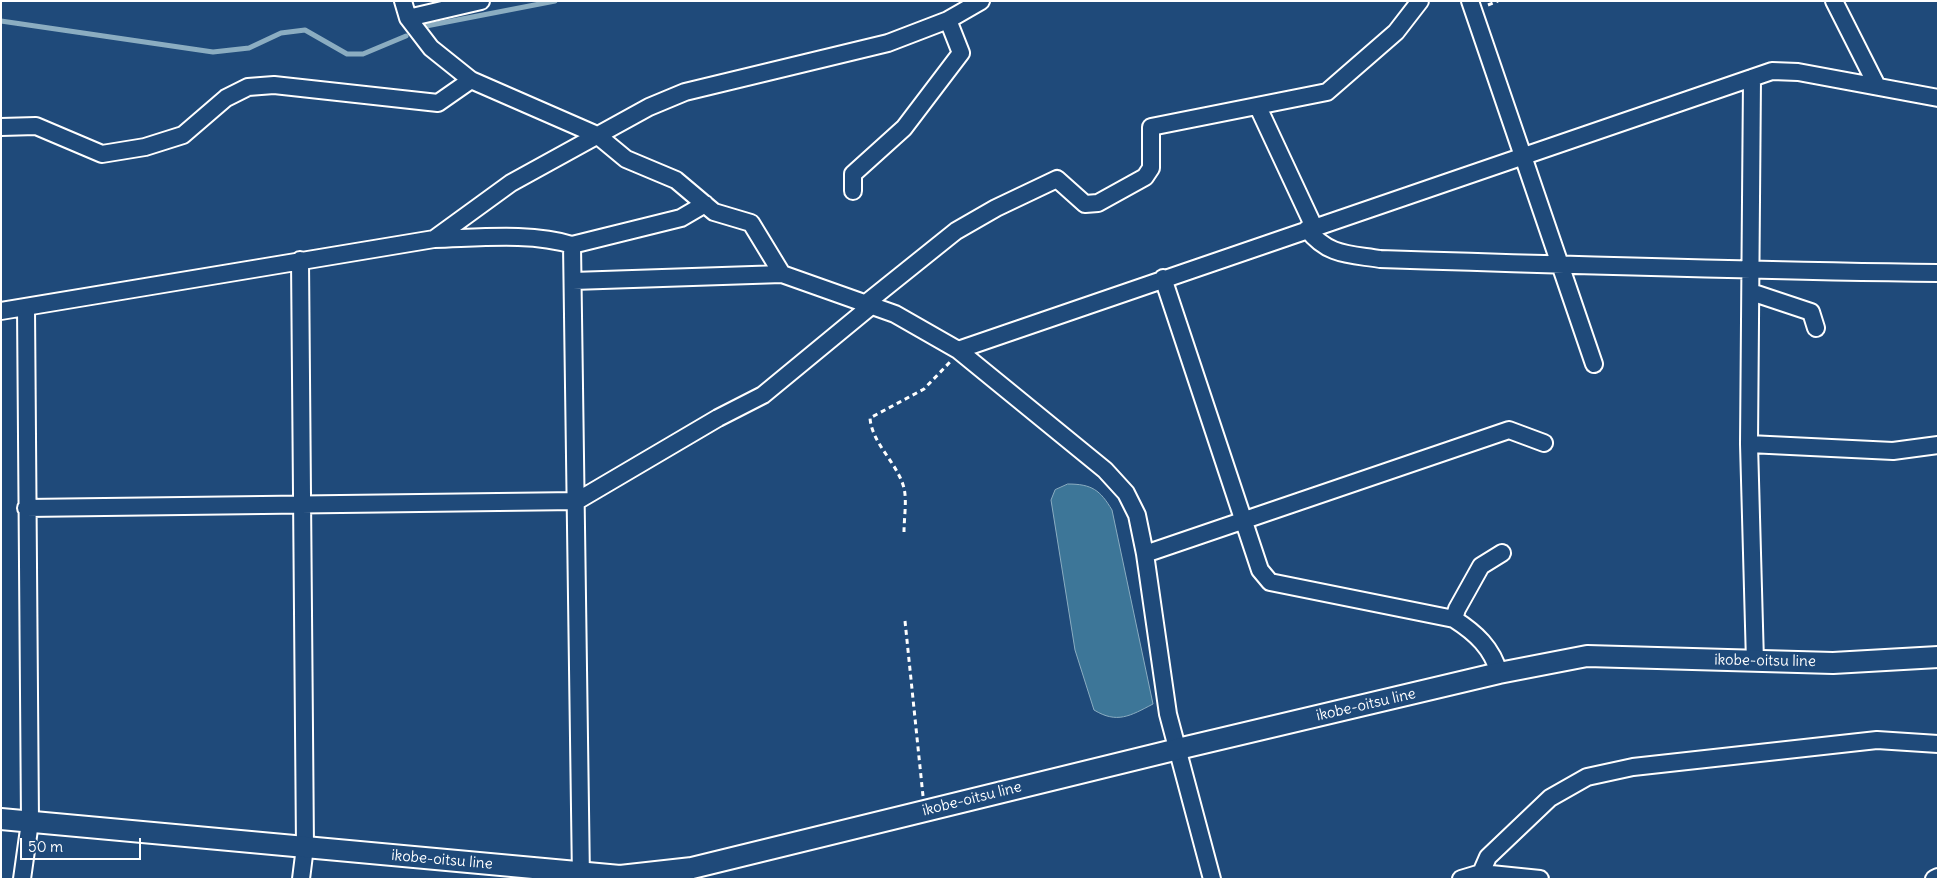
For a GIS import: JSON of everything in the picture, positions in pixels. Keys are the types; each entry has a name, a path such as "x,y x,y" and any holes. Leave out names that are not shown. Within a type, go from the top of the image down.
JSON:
{"main road":[{"name":"ikobe-oitsu line","path":"1,819 305,847 582,876 620,876 692,868 1498,673 1587,656 1833,663 1938,657"}],"street":[{"path":"403,1 408,18 431,48 471,80 597,135 626,159 676,180 714,212 751,223 782,274"},
{"path":"408,18 481,1"},
{"path":"434,239 511,183 597,135 685,92 888,43 948,20 982,1"},
{"path":"26,508 577,501 718,418 762,395 956,230 996,208 1057,180 1085,204 1098,203 1145,177 1151,168 1152,126 1258,108 1327,92 1396,32 1420,1"},
{"path":"1470,1 1558,265 1594,364"},
{"path":"1834,1 1877,86"},
{"path":"853,191 852,174 904,128 961,53 948,20"},
{"path":"958,350 1772,70 1798,72 1938,98"},
{"path":"1752,78 1752,271 1749,444 1755,662"},
{"path":"1,126 36,126 102,154 145,147 183,135 226,98 248,87 274,85 438,103 471,80"},
{"path":"1258,108 1318,243 1337,252 1380,259 1647,266 1752,271 1938,273"},
{"path":"1,311 434,239 554,239 572,246 681,218 704,204"},
{"path":"572,246 582,876"},
{"path":"300,260 305,847 302,879"},
{"path":"573,281 782,274 895,314 958,350 1105,470 1126,494 1137,515 1145,554 1168,714 1212,879"},
{"path":"1164,278 1260,570 1270,582 1454,619 1474,632 1494,658 1498,673"},
{"path":"1751,292 1812,312 1816,328"},
{"path":"22,879 30,822 26,508 26,308"},
{"path":"1145,554 1509,430 1544,443"},
{"path":"1749,444 1893,451 1938,445"},
{"path":"1454,619 1480,566 1502,553"},
{"path":"1481,873 1488,857 1550,798 1587,777 1633,767 1877,740 1938,744"},
{"path":"1461,879 1481,873 1540,879"},
{"path":"620,876 646,879"},
{"path":"1934,879 1938,878"}],"path":[{"path":"904,532 904,489 893,462 871,431 870,418 924,389 947,367 958,350"},
{"path":"905,620 925,811"}],"water":[{"path":"1068,484 1083,485 1095,490 1112,510 1153,704 1124,717 1110,717 1094,710 1075,650 1051,500 1055,490"}],"waterway":[{"path":"426,26 555,1"},
{"path":"1,21 213,52 249,48 281,33 305,30 347,54 363,54 406,36"}]}
